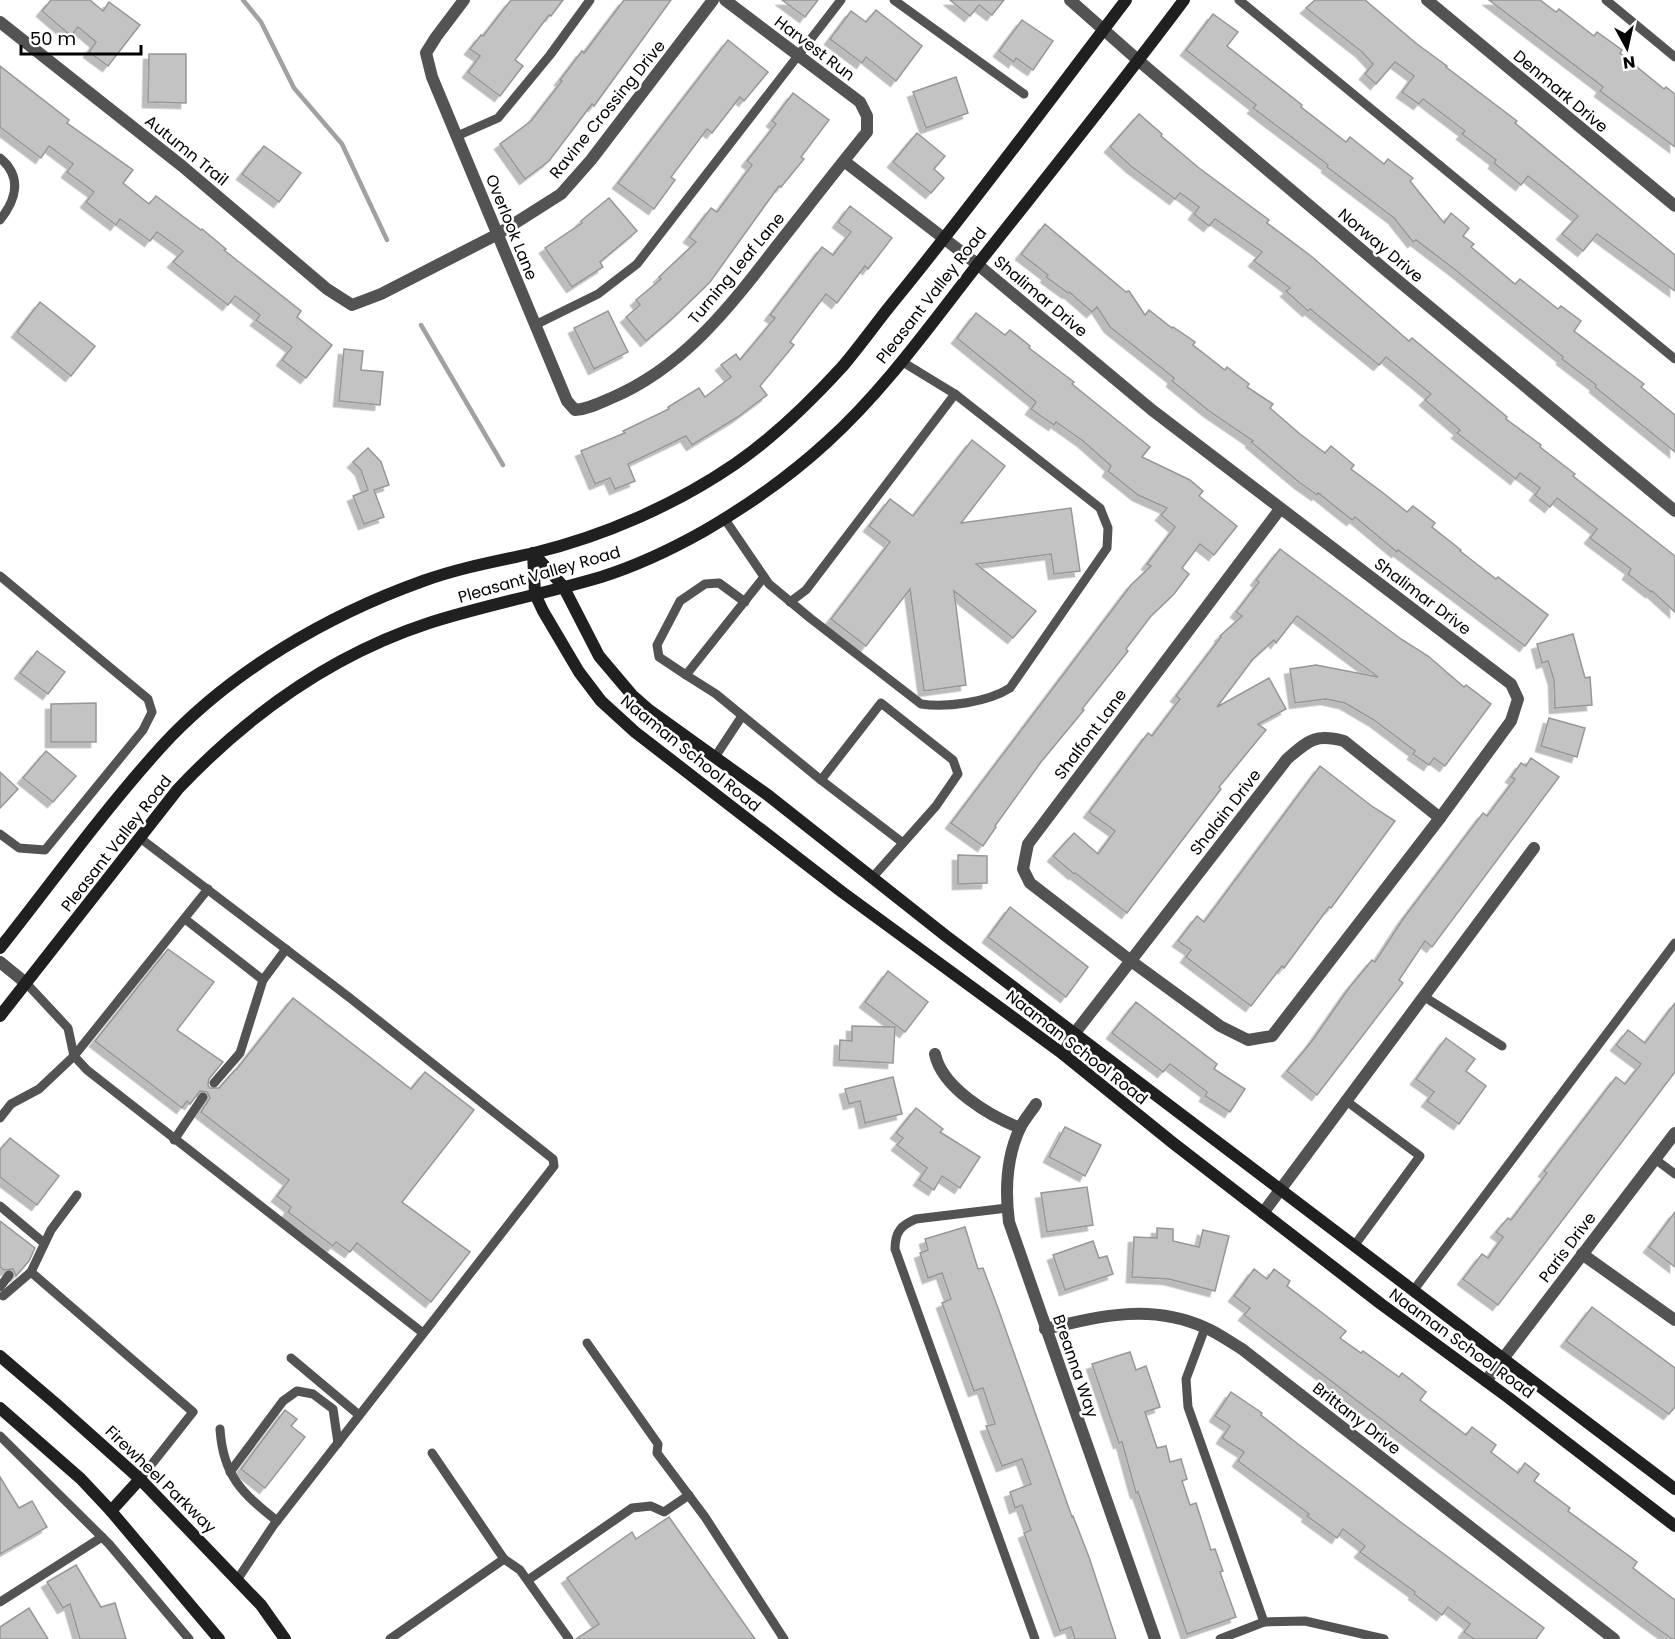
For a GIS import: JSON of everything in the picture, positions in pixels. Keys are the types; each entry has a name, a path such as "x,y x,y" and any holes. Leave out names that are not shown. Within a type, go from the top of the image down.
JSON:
{"main road":[{"name":"Pleasant Valley Road","path":"0,948 163,744 229,686 266,659 349,611 427,579 486,562 533,553 632,521 683,496 733,465 766,440 843,366 944,240 1126,0"},
{"name":"Pleasant Valley Road","path":"0,1016 178,789 238,730 313,677 396,635 430,623 604,576 673,547 759,496 827,442 867,401 901,361 1139,61 1184,0"},
{"name":"Naaman School Road","path":"533,553 562,586 599,656 632,695 769,796 1074,1034 1675,1489"},
{"name":"Naaman School Road","path":"533,553 535,594 579,672 601,700 635,732 842,892 1063,1054 1381,1305 1486,1381 1675,1526"},
{"name":"Firewheel Parkway","path":"0,1356 56,1402 140,1479 261,1605 285,1639"},
{"path":"0,1408 81,1479 111,1511 219,1639"},
{"path":"111,1511 140,1479"}],"street":[{"name":"Overlook Lane","path":"464,0 426,53 432,77 567,401 575,410"},
{"name":"Ravine Crossing Drive","path":"352,305 381,294 498,234 561,194 576,178 713,0"},
{"name":"Harvest Run","path":"725,0 860,102 867,116 867,132"},
{"name":"Norway Drive","path":"1072,0 1103,30 1389,273 1675,511"},
{"name":"Denmark Drive","path":"1427,0 1675,206"},
{"name":"Autumn Trail","path":"0,22 182,166 327,289 352,305"},
{"name":"Turning Leaf Lane","path":"575,410 584,409 622,394 648,379 694,344 713,326 867,132"},
{"name":"Shalimar Drive","path":"844,161 977,264 1152,410 1511,684 1518,699 1510,721 1440,818 1272,1036 1248,1040 1220,1026 1131,961"},
{"name":"Shalfont Lane","path":"1131,961 1030,883 1023,869 1028,844 1280,508"},
{"name":"Shalain Drive","path":"1074,1034 1287,759 1311,739 1329,736 1344,741 1440,818"},
{"path":"1263,1213 1533,848"},
{"path":"0,962 27,984"},
{"path":"1063,1054 1074,1034"},
{"path":"935,1054 937,1065 950,1083 995,1118 1020,1128"},
{"name":"Breanna Way","path":"1036,1104 1020,1128 1008,1167 1006,1188 1009,1222 1155,1639"},
{"name":"Paris Drive","path":"1486,1381 1675,1133"},
{"path":"1582,1254 1675,1320"},
{"name":"Brittany Drive","path":"1046,1329 1105,1315 1129,1313 1162,1316 1205,1328 1242,1349 1614,1639"}],"lane":[{"path":"457,136 498,118 550,56 590,0"},
{"path":"535,325 598,294 637,264 841,0"},
{"path":"894,0 1024,94"},
{"path":"1239,0 1675,359"},
{"path":"1606,0 1675,57"},
{"path":"0,158 13,174 15,194 8,210 0,220"},
{"path":"724,518 769,584 921,704 938,707 997,696 1010,688 1107,548 1108,528 1100,508 955,394 901,361"},
{"path":"790,602 806,590 955,394"},
{"path":"0,576 148,699 152,712 142,730 45,849 19,848 0,834"},
{"path":"686,675 764,577"},
{"path":"745,602 719,584 705,584 680,601 657,645 659,657 716,694 821,780 903,843"},
{"path":"821,780 881,703 953,760 958,774 936,806 872,878"},
{"path":"716,757 742,716"},
{"path":"141,838 553,1159 554,1166 277,1521 237,1580"},
{"path":"0,1118 11,1104 39,1089 74,1056 208,890"},
{"path":"185,919 262,980"},
{"path":"1413,1291 1675,943"},
{"path":"214,1083 240,1053 262,980 286,950"},
{"path":"27,984 68,1028 74,1056 87,1070 423,1333"},
{"path":"1423,996 1502,1046"},
{"path":"174,1140 203,1097"},
{"path":"1345,1101 1420,1156 1354,1246"},
{"path":"1655,1159 1675,1174"},
{"path":"1,1294 32,1272 38,1242 51,1230 77,1195"},
{"path":"1007,1208 916,1219 906,1223 898,1230 895,1249 1035,1639"},
{"path":"4,1209 21,1231 38,1242"},
{"path":"1,1221 4,1209"},
{"path":"32,1272 193,1412 140,1479"},
{"path":"1,1294 9,1275"},
{"path":"1205,1328 1186,1379 1188,1407 1264,1622"},
{"path":"587,1343 657,1444 657,1453 705,1517 784,1639"},
{"path":"291,1358 359,1415"},
{"path":"230,1472 283,1401 297,1391 313,1394 333,1409 338,1443"},
{"path":"220,1429 225,1462 237,1484 252,1502 277,1521"},
{"path":"0,1436 102,1537 189,1639"},
{"path":"432,1453 504,1558 520,1570 569,1639"},
{"path":"528,1580 632,1508 651,1506 664,1512 689,1495"},
{"path":"0,1602 102,1537"},
{"path":"392,1638 504,1558"},
{"path":"1220,1639 1264,1622 1305,1622 1384,1639"}],"building":[{"path":"51,0 90,0 103,11 109,2 140,25 108,66 89,52 96,42 78,27 71,36 42,11"},
{"path":"511,0 563,0 515,60 523,66 500,96 468,72 480,56 470,49"},
{"path":"624,0 671,0 594,106 592,104 549,161 525,179 500,144 531,121 582,51 584,53"},
{"path":"782,0 818,0 805,17"},
{"path":"950,0 1004,0 992,15 979,5 970,16"},
{"path":"1315,0 1365,0 1417,44 1517,121 1515,123 1675,255 1675,291 1597,234 1583,251 1562,234 1578,216 1528,176 1521,185 1494,163 1496,160 1462,134 1465,131 1423,99 1419,104 1402,92 1414,76 1395,62 1376,84 1365,74 1373,64 1362,52 1306,8"},
{"path":"1489,0 1540,0 1556,12 1559,9 1594,36 1597,32 1622,50 1620,53 1664,89 1666,87 1675,94 1675,147 1600,91 1603,87"},
{"path":"876,10 922,46 896,81 866,57 862,63 830,39 851,11 866,22"},
{"path":"1213,14 1238,32 1227,46 1346,142 1350,137 1384,164 1388,159 1413,178 1410,181 1444,223 1451,213 1469,228 1463,236 1474,244 1471,247 1515,284 1520,279 1558,309 1561,306 1581,321 1574,331 1644,384 1641,387 1675,415 1675,452 1454,269 1416,240 1413,242 1394,218 1253,108 1256,105 1186,50"},
{"path":"1022,20 1053,41 1033,70 1016,58 1014,62 999,51"},
{"path":"728,40 768,72 744,101 740,97 712,133 707,129 671,177 675,180 654,209 618,183"},
{"path":"149,54 186,54 186,103 148,102"},
{"path":"0,66 69,120 67,123 133,170 123,183 149,204 156,196 202,229 226,249 224,250 301,311 297,317 332,345 306,378 282,360 292,347 256,320 260,315 235,296 228,305 173,262 183,251 157,232 150,241 120,219 116,225 86,202 94,192 67,172 73,164 49,146 41,158 0,127"},
{"path":"956,77 968,113 926,128 913,92"},
{"path":"793,93 829,120 801,157 804,159 781,187 779,186 710,282 646,341 626,317 640,305 636,300 661,279 659,277 696,242 689,237 711,208 717,212 752,165 747,161 776,124 772,121"},
{"path":"1139,114 1199,168 1269,220 1267,223 1311,256 1409,341 1412,338 1507,417 1506,419 1575,474 1573,476 1675,556 1675,612 1652,591 1628,574 1631,569 1590,538 1597,529 1557,498 1550,507 1535,495 1540,488 1520,473 1516,479 1457,433 1460,430 1425,400 1431,394 1386,357 1379,365 1310,309 1308,311 1286,291 1290,288 1254,261 1262,252 1215,219 1209,226 1194,214 1199,207 1180,193 1175,199 1132,167 1110,147"},
{"path":"917,133 945,156 934,169 944,178 931,193 893,162"},
{"path":"264,146 301,173 279,202 242,174"},
{"path":"609,198 637,231 600,262 603,267 572,287 545,248 582,223 581,221"},
{"path":"850,206 892,238 868,269 865,266 837,303 826,294 790,342 794,345 760,386 767,395 738,417 692,445 686,436 628,464 635,481 615,489 610,478 595,484 581,451 625,433 623,431 669,409 668,407 699,388 705,397 731,377 721,365 736,354 740,360 775,318 770,315 822,247 833,255 851,232 838,222"},
{"path":"1045,224 1126,292 1129,291 1145,315 1149,310 1195,342 1193,345 1225,370 1227,367 1249,384 1247,387 1273,404 1270,408 1300,434 1325,453 1331,446 1354,465 1351,469 1407,512 1413,506 1435,523 1432,527 1460,551 1548,615 1525,646 1398,550 1397,552 1355,517 1352,520 1318,493 1317,495 1300,483 1251,442 1253,441 1209,411 1172,381 1174,378 1110,327 1097,307 1092,312 1069,292 1046,277 1048,275 1021,254"},
{"path":"40,302 95,346 71,376 17,332"},
{"path":"608,311 628,352 594,369 574,328"},
{"path":"976,313 1005,335 1010,330 1030,346 1029,348 1074,382 1072,384 1150,447 1142,457 1190,480 1203,491 1199,496 1237,526 1214,555 1200,544 1182,568 1189,574 1174,594 1151,616 1126,649 1128,651 1041,762 983,846 951,823 1131,585 1151,566 1147,564 1175,527 1161,515 1167,508 1138,495 1108,471 1111,466 1083,441 1056,422 1054,425 1031,409 1036,402 957,338"},
{"path":"344,349 363,351 361,370 383,372 380,405 339,401"},
{"path":"972,440 1005,466 961,523 1071,508 1080,571 1054,574 1051,554 976,564 1036,611 1013,638 954,591 966,685 924,691 910,589 866,646 831,619 890,542 869,526 890,499 913,516"},
{"path":"368,448 381,462 389,485 374,490 384,517 364,524 353,496 368,490 361,470 353,462"},
{"path":"1280,549 1401,639 1428,656 1464,687 1466,685 1491,704 1445,766 1434,758 1429,765 1413,754 1415,751 1374,720 1345,703 1326,699 1295,703 1290,669 1316,665 1378,677 1297,616 1276,643 1274,640 1253,659 1217,707 1269,678 1286,709 1258,724 1266,730 1219,787 1221,789 1127,913 1053,856 1074,833 1098,854 1115,831 1089,812 1148,733 1152,736 1180,699 1176,696 1220,636 1242,616 1236,612 1259,582 1256,580"},
{"path":"1573,634 1585,678 1590,677 1592,705 1555,708 1554,680 1548,661 1542,663 1537,644"},
{"path":"37,651 65,672 48,694 20,673"},
{"path":"96,703 96,742 51,742 51,704"},
{"path":"1549,718 1585,728 1577,757 1541,746"},
{"path":"46,751 76,776 53,802 23,778"},
{"path":"1531,758 1559,777 1432,947 1425,941 1399,980 1403,983 1317,1095 1287,1071 1312,1041 1349,988 1372,960 1375,962 1403,919 1483,813 1487,816 1515,779 1511,777 1521,763 1526,766"},
{"path":"1320,766 1395,821 1331,908 1329,907 1284,968 1282,966 1251,1006 1186,957 1191,950 1178,941 1197,916 1204,922"},
{"path":"0,772 18,789 0,808"},
{"path":"958,855 987,856 987,883 958,884"},
{"path":"1010,907 1088,967 1066,997 988,937"},
{"path":"168,949 214,982 177,1030 223,1062 209,1079 210,1088 219,1088 236,1070 293,998 411,1089 425,1072 474,1110 402,1202 470,1252 431,1302 357,1243 350,1252 336,1242 333,1246 288,1212 291,1207 277,1196 289,1180 201,1112 210,1098 207,1092 200,1091 190,1104 187,1101 182,1108 95,1041"},
{"path":"888,971 928,1002 905,1032 865,1002"},
{"path":"1136,1002 1217,1064 1214,1069 1245,1089 1230,1112 1205,1096 1207,1092 1170,1064 1163,1072 1112,1033"},
{"path":"1675,1003 1675,1072 1498,1305 1463,1279 1482,1254 1488,1258 1503,1237 1496,1232 1508,1218 1511,1220 1547,1173 1544,1171 1616,1077 1625,1084 1641,1064 1616,1045 1628,1030 1645,1043"},
{"path":"852,1026 895,1027 893,1063 839,1060 840,1040 852,1041"},
{"path":"1446,1038 1475,1059 1466,1071 1486,1086 1459,1124 1427,1101 1434,1092 1416,1079"},
{"path":"893,1077 902,1114 865,1123 860,1101 849,1104 845,1089"},
{"path":"916,1108 943,1129 940,1132 980,1157 960,1188 942,1176 934,1190 919,1180 927,1168 897,1145 903,1138 896,1133"},
{"path":"1065,1127 1101,1145 1085,1176 1049,1157"},
{"path":"10,1138 59,1176 37,1205 0,1177 0,1150"},
{"path":"1087,1187 1093,1225 1047,1232 1041,1193"},
{"path":"1675,1212 1675,1267 1649,1247"},
{"path":"0,1221 35,1248 29,1261 16,1276 13,1269 4,1270 0,1267"},
{"path":"965,1227 978,1269 983,1268 998,1308 1072,1517 1089,1557 1116,1639 1075,1639 1071,1627 1060,1631 1024,1533 1031,1530 1022,1505 1015,1508 1010,1492 1031,1484 1022,1459 1002,1466 986,1426 995,1424 983,1388 974,1391 942,1303 951,1299 942,1273 928,1278 920,1253 928,1250 925,1239"},
{"path":"1157,1228 1173,1229 1173,1241 1199,1247 1203,1230 1229,1236 1215,1291 1169,1279 1132,1277 1134,1237 1157,1238"},
{"path":"1093,1241 1099,1258 1107,1256 1113,1274 1065,1290 1053,1255"},
{"path":"1254,1269 1267,1279 1274,1269 1290,1281 1287,1286 1346,1331 1340,1338 1361,1353 1363,1351 1399,1377 1402,1373 1426,1392 1420,1400 1466,1435 1472,1427 1496,1445 1491,1452 1518,1473 1525,1463 1539,1474 1534,1481 1570,1508 1568,1511 1637,1562 1633,1568 1675,1600 1675,1639 1647,1621 1244,1315 1250,1308 1234,1296"},
{"path":"1592,1307 1675,1368 1675,1407 1669,1414 1566,1341"},
{"path":"1130,1352 1136,1370 1146,1366 1160,1407 1145,1412 1157,1448 1166,1446 1170,1462 1181,1459 1187,1479 1182,1481 1190,1505 1196,1503 1211,1550 1215,1549 1223,1571 1220,1572 1236,1617 1187,1634 1138,1492 1136,1493 1122,1442 1119,1443 1092,1364"},
{"path":"1231,1392 1262,1413 1261,1415 1298,1444 1544,1628 1536,1639 1474,1639 1464,1632 1470,1624 1448,1607 1442,1615 1360,1552 1365,1546 1343,1529 1337,1538 1238,1461 1244,1452 1222,1438 1230,1426 1215,1416"},
{"path":"285,1410 297,1419 291,1426 305,1437 265,1488 241,1469"},
{"path":"0,1477 19,1508 32,1501 47,1527 0,1554"},
{"path":"669,1517 755,1639 576,1639 599,1624 567,1578 632,1532 636,1539"},
{"path":"76,1565 101,1607 115,1603 126,1639 80,1639 70,1604 63,1608 47,1582"},
{"path":"29,1608 48,1639 0,1639 0,1627"}],"waterway":[{"path":"243,0 261,22 294,88 342,144 387,240"},
{"path":"421,325 503,465"}]}
